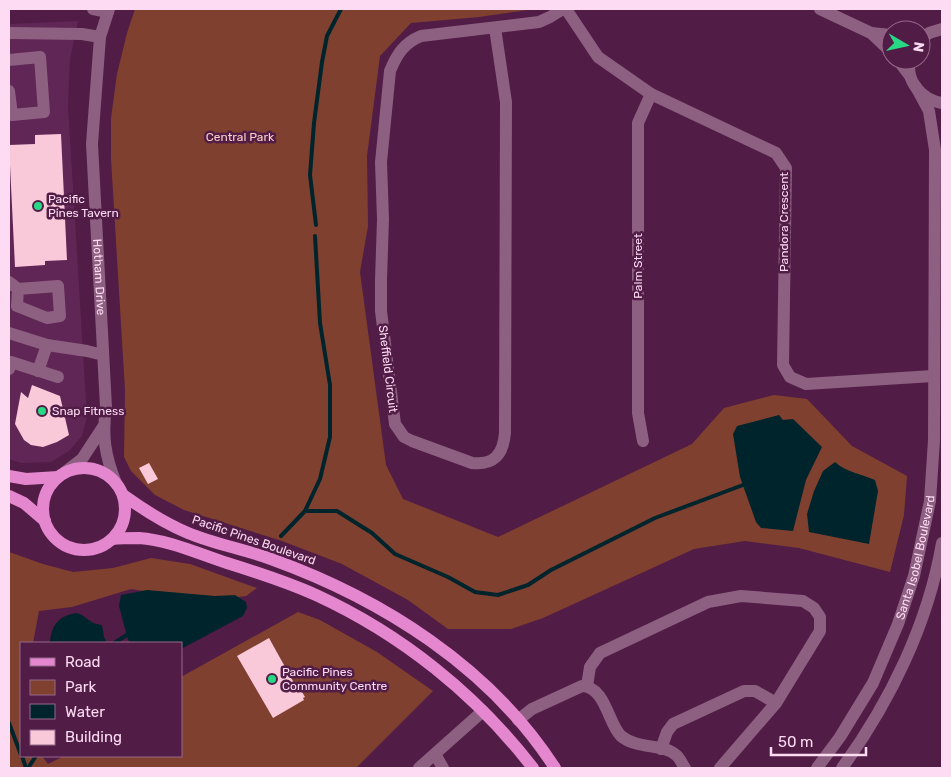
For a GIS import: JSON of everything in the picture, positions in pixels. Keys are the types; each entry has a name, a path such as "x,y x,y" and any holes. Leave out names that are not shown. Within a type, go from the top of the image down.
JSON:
{"main road":[{"path":"9,476 26,479 61,475 78,468 92,468 105,473 116,483 123,495 125,506 124,518 120,529 112,539 101,546 88,550 74,549 61,543 51,533 45,521 43,509 45,497 50,486 61,475"},
{"name":"Pacific Pines Boulevard","path":"123,495 155,518 189,533 258,554 321,578 378,606 419,632 474,675 518,720 555,768"},
{"path":"9,496 24,504 45,521"},
{"path":"112,539 140,538 168,544 261,574 314,594 387,633 419,655 470,698 511,739 533,768"}],"street":[{"path":"93,9 108,10"},
{"name":"Sheffield Circuit","path":"494,28 506,102 505,433 501,450 495,458 489,463 481,464 472,463 412,441 404,437 395,424 381,311 380,280 383,219 380,162 390,70 402,47 412,39 421,36 539,22 565,9"},
{"name":"Pandora Crescent","path":"565,9 598,57 651,94 776,153 786,168 783,365 790,377 806,384 933,376"},
{"path":"820,9 871,33 881,42"},
{"name":"Hotham Drive","path":"108,10 100,38 92,144 106,407 103,427 108,463 116,483"},
{"path":"9,33 82,34 100,38"},
{"path":"871,33 881,34"},
{"path":"9,60 40,57 44,112 12,115 9,91"},
{"path":"905,70 924,96 935,102 942,103"},
{"path":"911,70 913,82"},
{"name":"Santa Isobel Boulevard","path":"817,768 840,737 873,683 898,624 914,576 930,501 934,440 935,150 929,111 913,82"},
{"name":"Palm Street","path":"643,441 638,413 638,123 651,94"},
{"path":"9,332 47,345 103,355"},
{"path":"38,371 47,345"},
{"path":"9,364 58,377"},
{"name":"Hotham Drive","path":"61,475 82,459 103,427"},
{"name":"Santa Isobel Boulevard","path":"842,768 862,741 894,682 924,615 937,583 942,543"},
{"path":"914,576 937,583"},
{"path":"587,686 590,667 600,652 708,602 741,596 802,601 814,608 820,617 820,631 776,703 720,768"},
{"path":"518,720 532,709 582,686 587,686 598,695 606,706 619,734 630,743 661,749 676,755 685,768"},
{"path":"661,749 667,732 673,724 744,691 755,691 776,703"},
{"path":"419,768 483,711"},
{"path":"435,754 443,768"}],"shaded area":[{"path":"78,21 70,59 68,106 87,417 82,436 69,451 51,462 21,463 9,459 9,24"}],"green space":[{"name":"Central Park","path":"135,9 535,9 479,17 411,23 380,56 367,156 368,226 360,272 386,465 403,499 498,537 692,444 724,408 774,395 807,399 852,446 907,476 904,515 890,572 799,548 745,541 694,549 543,618 511,629 448,629 408,600 342,564 282,541 184,510 155,495 131,471 124,457 125,390 111,159 111,118 117,74"},
{"path":"9,552 73,572 113,568 151,558 190,564 257,588 246,596 206,601 131,589 72,607 39,611 33,642 20,642 20,757 43,757 48,764 62,757 182,757 182,676 298,612 320,620 377,652 433,691 356,768 9,768"}],"water":[{"path":"779,415 783,420 793,419 822,447 806,480 793,531 761,528 756,522 740,477 733,434 737,426"},
{"path":"835,462 849,471 875,480 878,491 869,544 809,532 807,514 814,491 823,471"},
{"path":"147,590 215,596 235,595 246,602 247,608 243,616 182,648 182,642 130,642 119,606 121,595"},
{"path":"76,613 93,623 102,625 106,642 50,642 54,627 60,619"}],"building":[{"path":"61,134 67,260 45,261 45,265 15,267 9,145 35,144 35,135"},
{"path":"32,385 60,396 69,435 43,447 31,445 24,440 15,424 21,392 28,398"},
{"path":"149,463 158,479 148,484 139,468"},
{"name":"Pacific Pines Community Centre","path":"269,638 294,683 296,682 305,697 303,698 304,700 273,718 237,656"}],"waterway":[{"path":"316,225 310,175 314,123 327,36 341,9"},
{"path":"281,536 305,511 320,479 330,437 330,385 320,323 315,236"},
{"path":"305,511 337,511 372,533 395,554 448,577 475,592 498,595 528,585 551,570 655,518 743,485"},
{"path":"116,642 130,633"},
{"path":"9,723 20,752"},
{"path":"22,757 26,768"},
{"path":"28,768 35,757"}],"place":[{"name":"Pacific Pines Tavern","path":"38,206"},
{"name":"Snap Fitness","path":"42,411"},
{"name":"Pacific Pines Community Centre","path":"272,679"}]}
